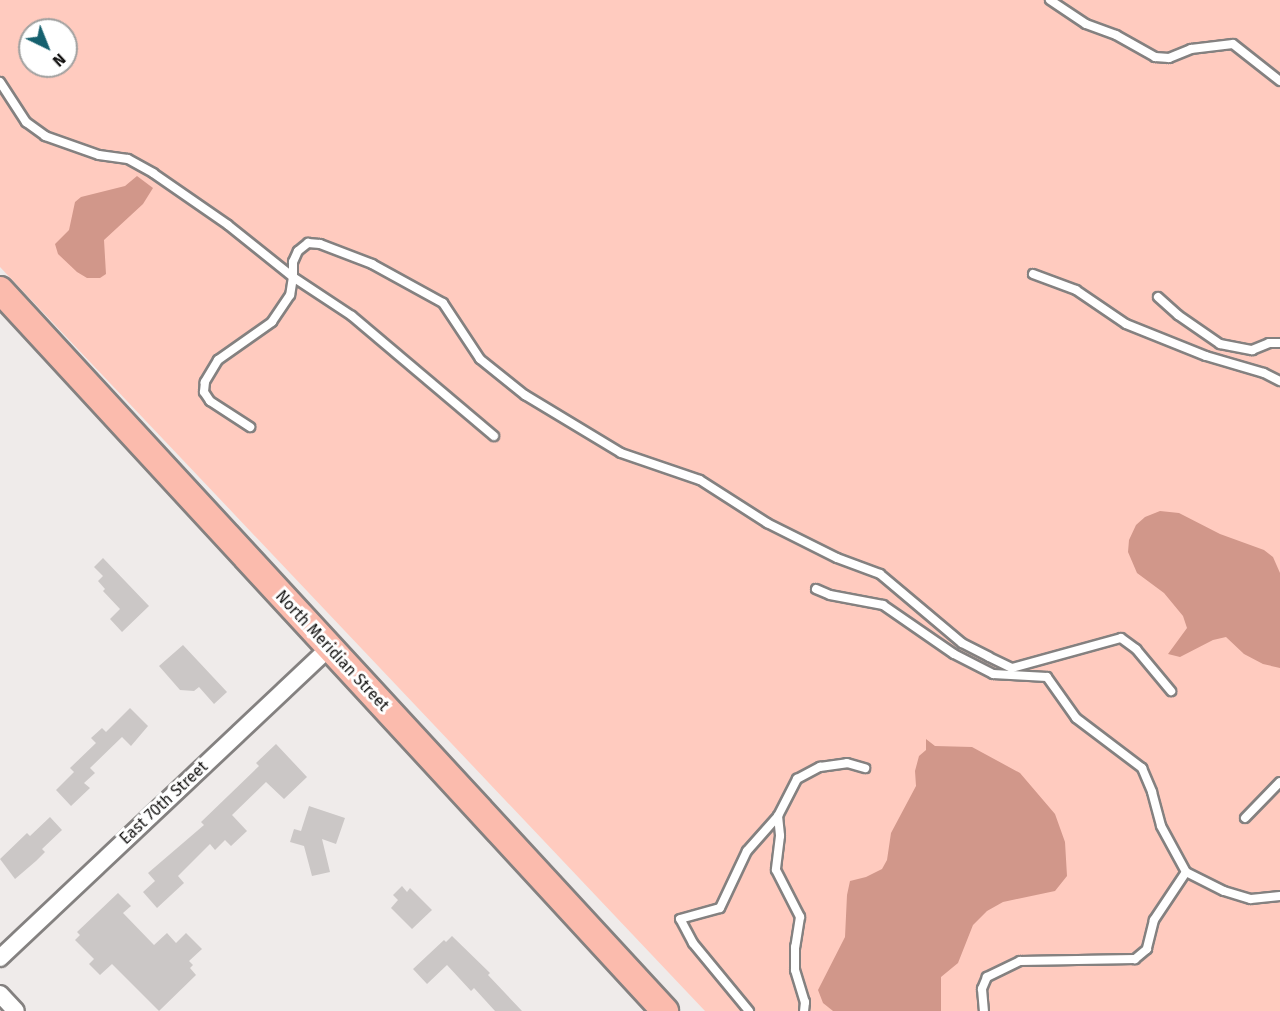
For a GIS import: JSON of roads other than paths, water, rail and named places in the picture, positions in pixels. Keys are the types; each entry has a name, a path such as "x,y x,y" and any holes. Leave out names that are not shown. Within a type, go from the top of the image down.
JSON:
{"main road":[{"name":"North Meridian Street","path":"0,290 665,1011"}],"street":[{"name":"East 70th Street","path":"0,958 329,648"},
{"path":"0,994 16,1011"}],"lane":[{"path":"1050,0 1086,24 1116,35 1155,57 1169,58 1191,49 1233,44 1280,81"},
{"path":"0,82 26,122 45,136 99,155 128,159 153,173 228,225 293,277 352,316 494,435"},
{"path":"250,427 210,401 204,392 205,382 218,360 272,322 290,295 293,262 298,251 308,243 320,244 372,264 443,303 480,359 525,395 591,437 621,453 699,480 767,523 837,558 880,574 962,643 1012,668 1121,638 1136,649 1171,691"},
{"path":"1033,274 1076,290 1126,324 1206,356 1263,373 1280,381"},
{"path":"1158,297 1178,315 1220,344 1252,350 1269,343 1280,343"},
{"path":"816,589 830,595 884,605 954,654 993,674 1047,677 1076,718 1142,768 1152,792 1161,826 1186,872 1224,891 1251,899 1280,896"},
{"path":"749,1011 693,944 680,918 720,908 747,851 778,816 797,779 820,767 847,763 865,768"},
{"path":"1245,818 1280,782"},
{"path":"778,816 780,836 776,870 800,917 795,947 795,970 805,1002 804,1011"},
{"path":"984,1011 982,989 987,977 1020,961 1135,959 1147,949 1154,920 1186,872"}]}
